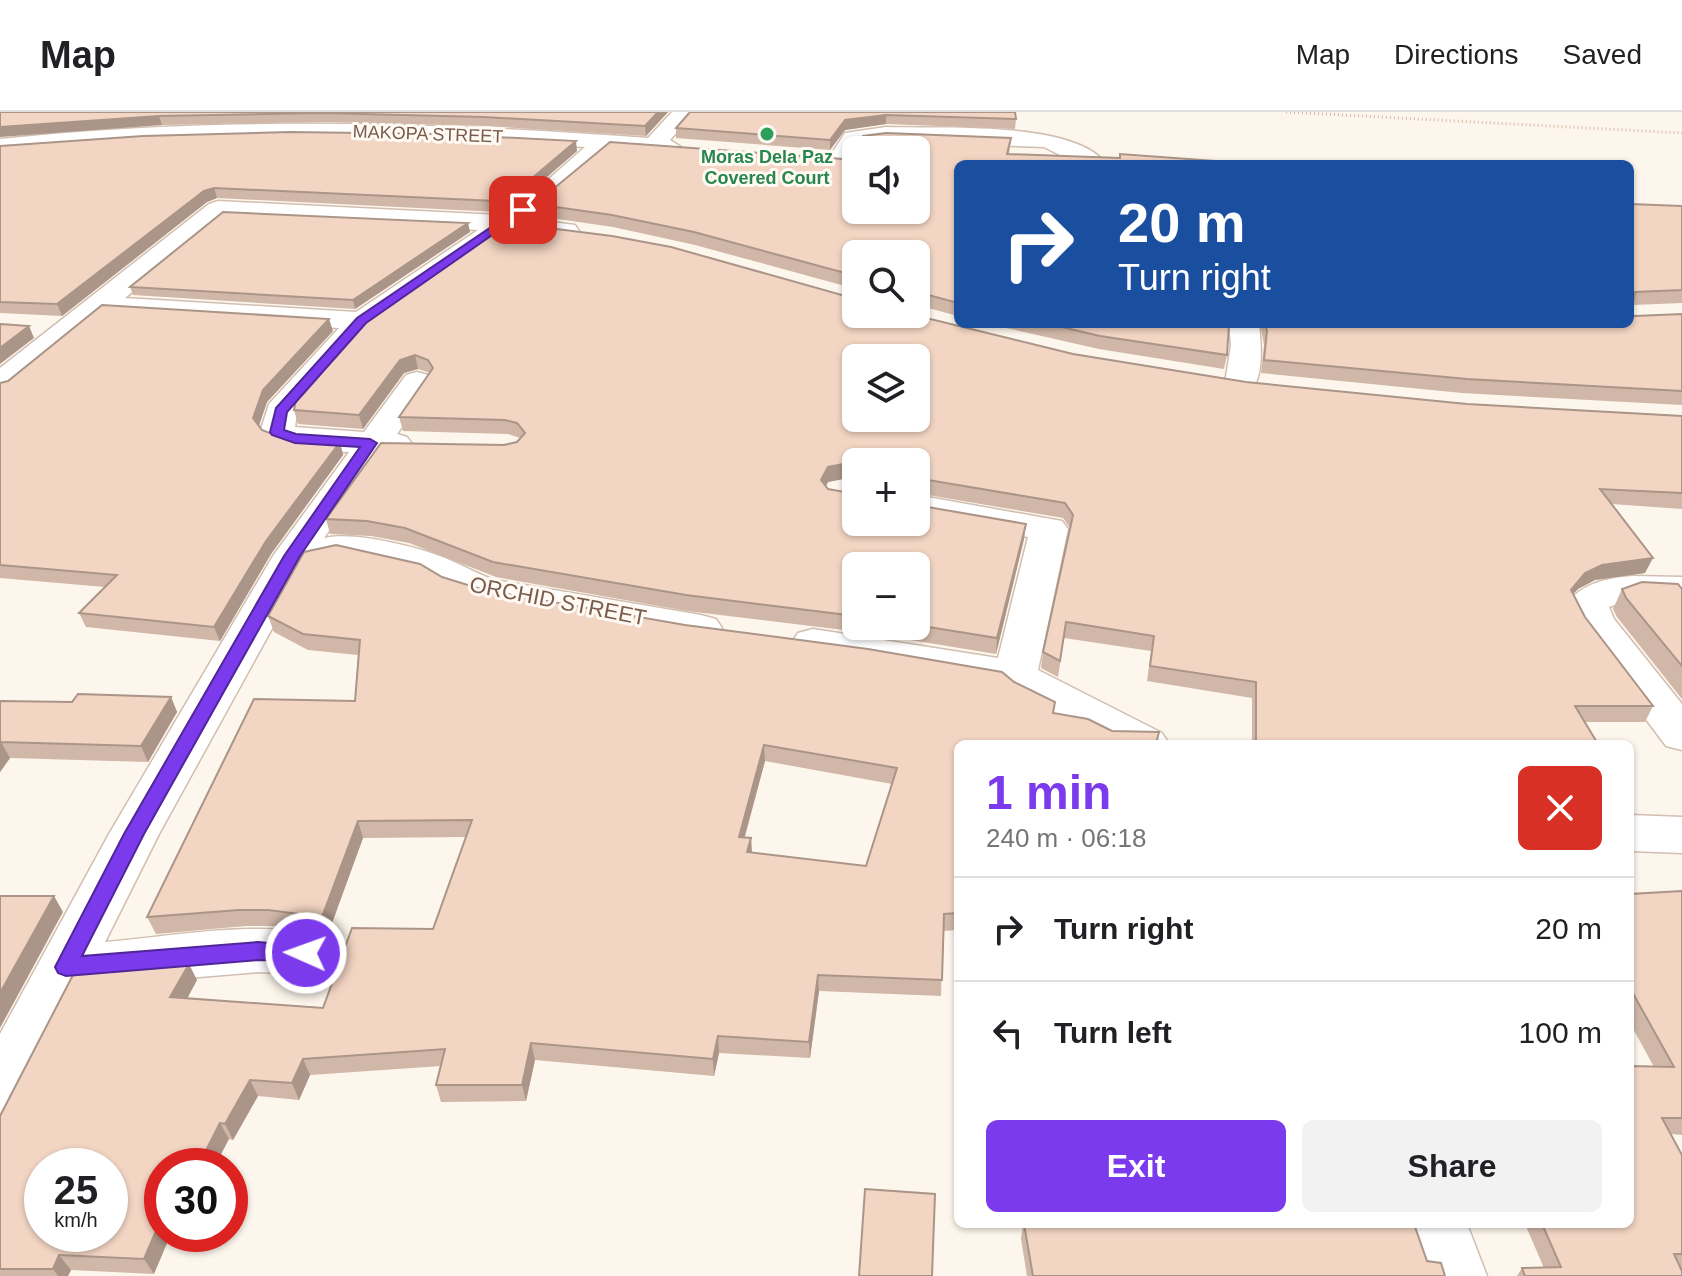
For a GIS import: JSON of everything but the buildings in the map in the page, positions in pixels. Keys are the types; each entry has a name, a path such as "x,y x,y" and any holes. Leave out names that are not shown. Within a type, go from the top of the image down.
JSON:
{"street":[{"path":"55,138 80,112"},
{"path":"653,146 684,112"},
{"name":"MAKOPA STREET","path":"0,146 55,138 284,130 482,134 700,149"},
{"path":"840,161 853,138 886,134 1047,140 1069,148 1088,160"},
{"path":"424,445 295,439 277,432 281,411 362,321 543,197 605,142"},
{"path":"0,384 218,209 502,223 586,233"},
{"path":"99,305 362,321"},
{"path":"28,326 69,328"},
{"path":"1241,383 1246,345 1244,328"},
{"path":"0,1091 134,834 292,556 370,443 417,382"},
{"path":"930,508 1049,529 1015,674"},
{"name":"ORCHID STREET","path":"292,556 340,546 380,552 439,569 460,582 488,591 732,632"},
{"path":"1682,589 1621,588 1596,594 1587,604 1595,622 1682,735"},
{"path":"777,638 1015,674 1029,685 1138,740"},
{"path":"1634,833 1682,835"},
{"path":"66,967 258,951 306,953"},
{"path":"1436,1228 1454,1276"}],"path":[{"path":"1286,112 1682,133"}],"place":[{"name":"Moras Dela Paz Covered Court","path":"767,134"}],"route":[{"path":"306,953 258,951 66,967 134,834 292,556 370,443 295,439 277,432 281,411 362,321 523,210"}]}
